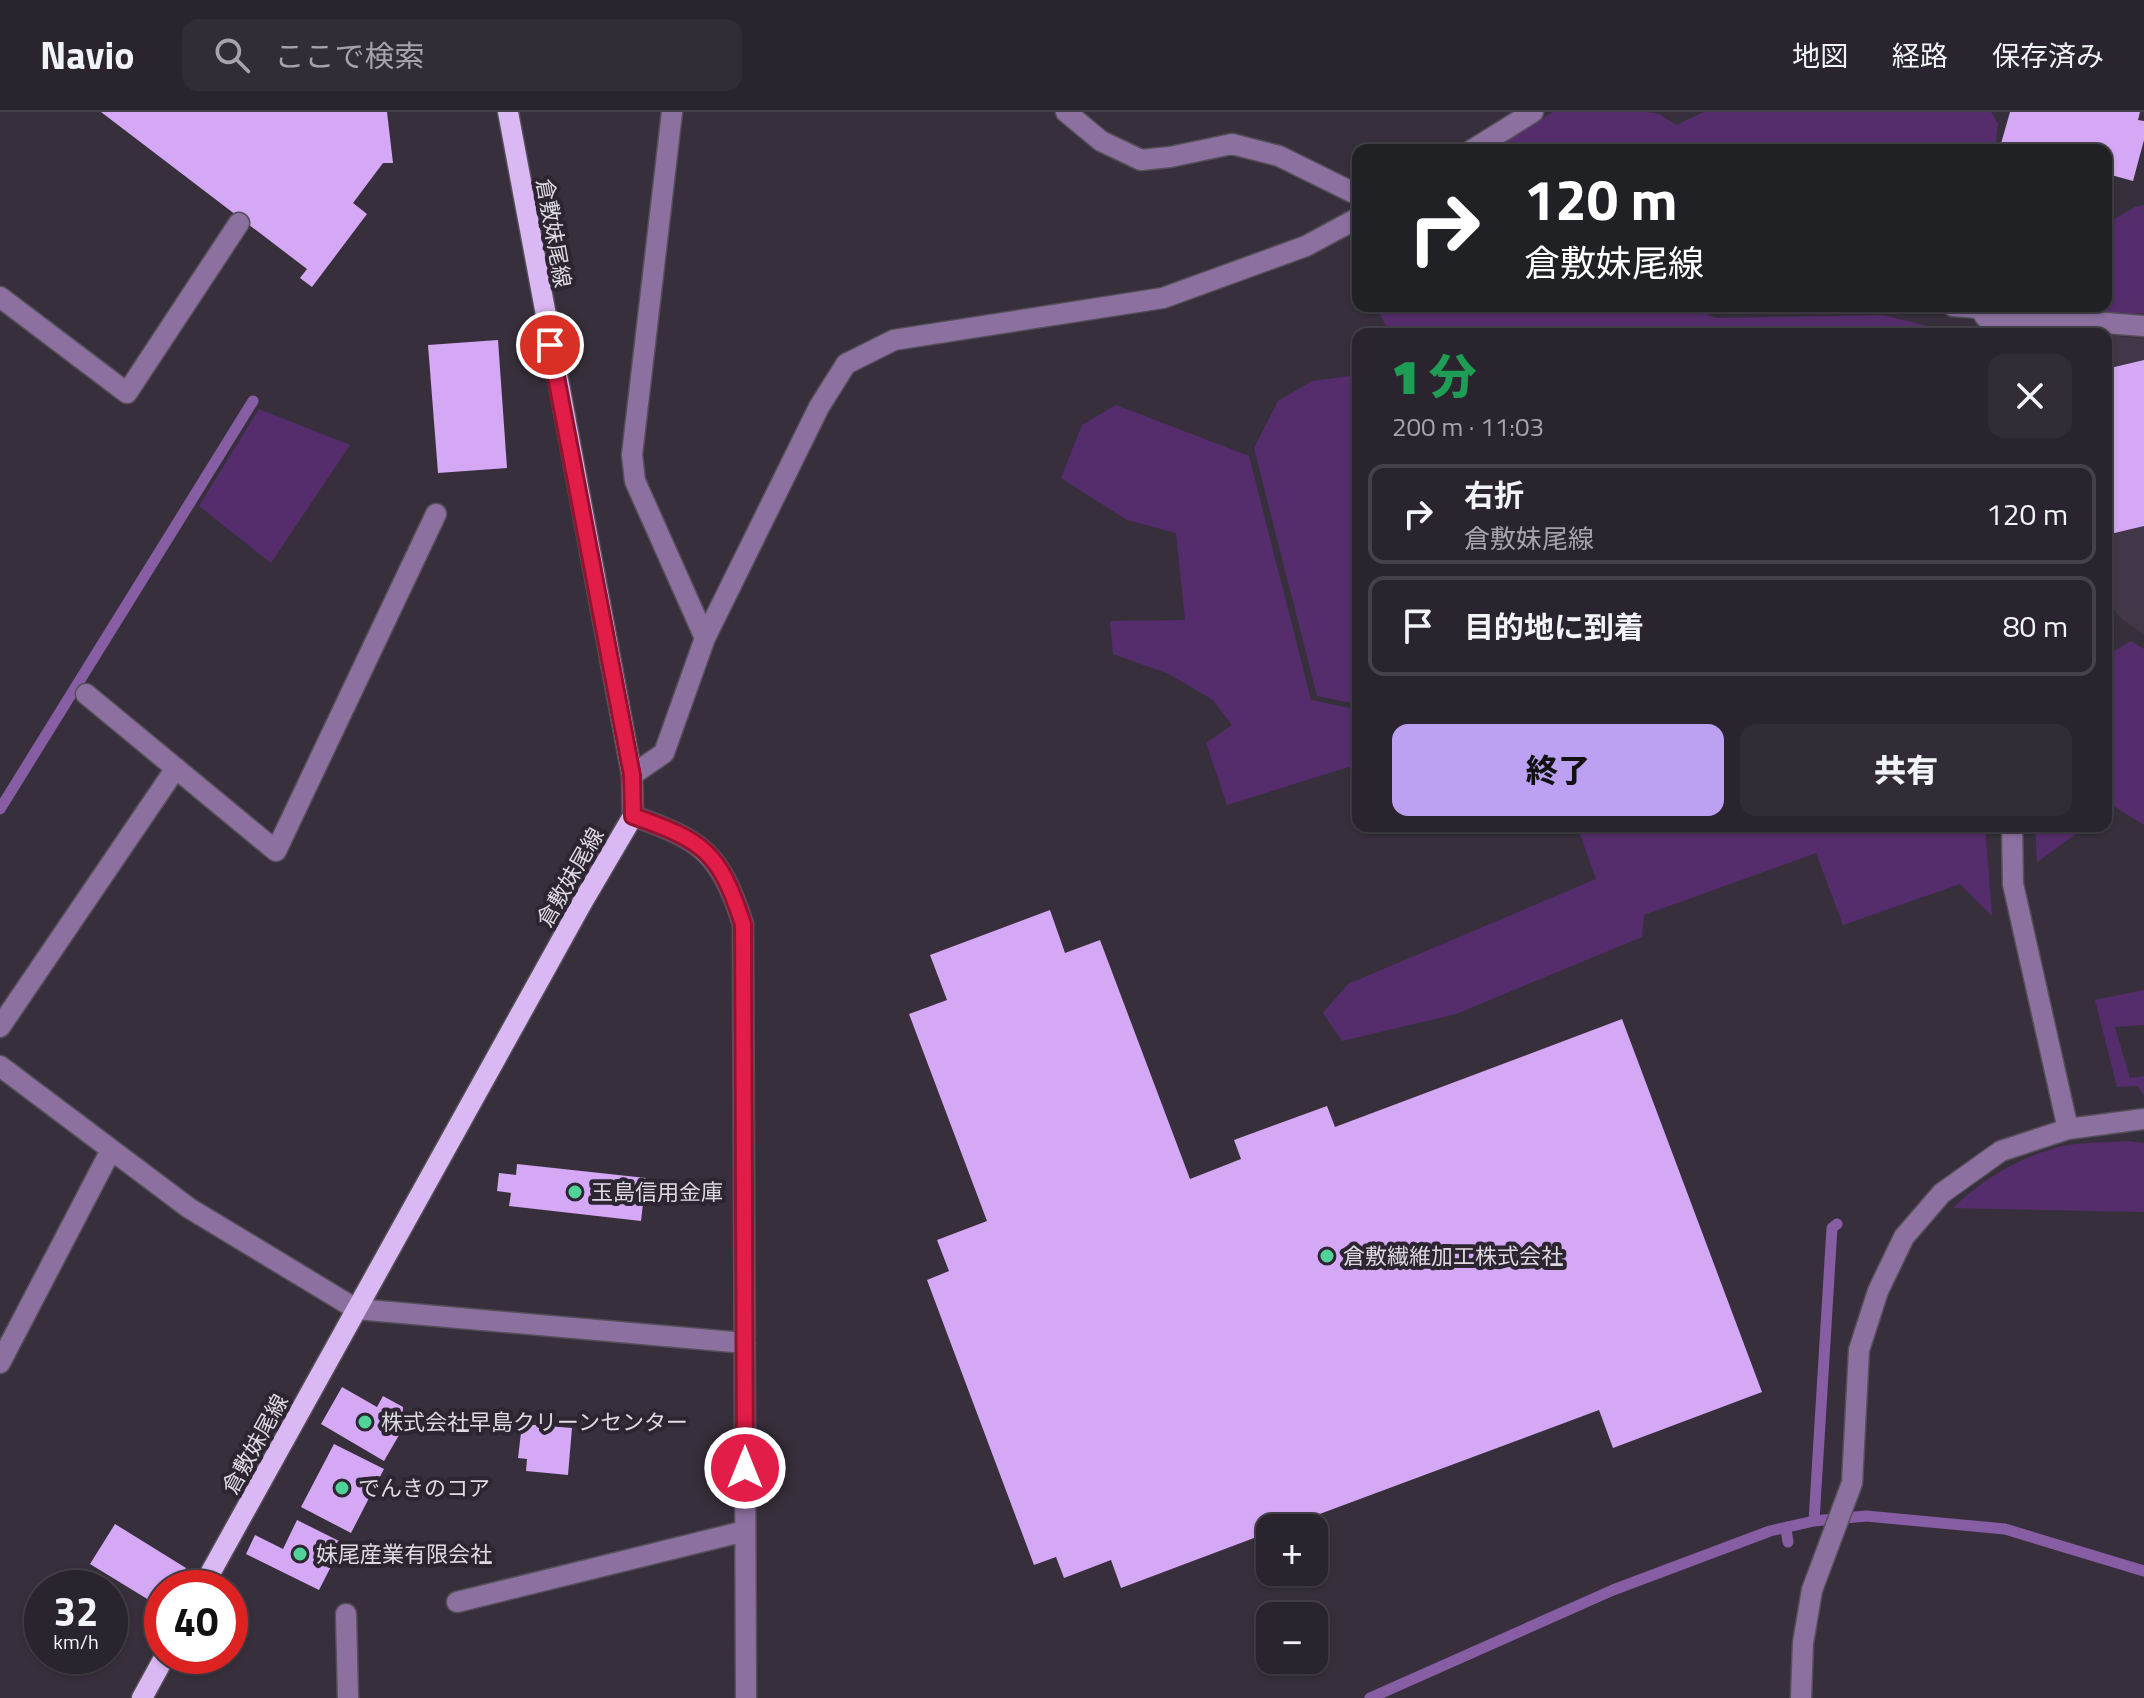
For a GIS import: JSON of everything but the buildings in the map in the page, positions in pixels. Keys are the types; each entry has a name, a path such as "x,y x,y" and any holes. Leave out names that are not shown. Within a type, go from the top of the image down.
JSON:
{"main road":[{"name":"倉敷妹尾線","path":"212,1570 633,816 632,775 508,112"},
{"path":"142,1698 155,1674"}],"street":[{"path":"672,112 632,455 635,481 705,638"},
{"path":"1066,112 1101,141 1141,160 1232,144 1279,156 1352,192"},
{"path":"1482,144 1533,112"},
{"path":"632,775 664,753 705,638 819,407 846,364 894,340 1163,298 1306,246 1352,221"},
{"path":"0,297 127,393 239,223"},
{"path":"1994,328 2018,316 2144,326"},
{"path":"86,694 276,851 436,514"},
{"path":"0,1027 176,768"},
{"path":"633,816 678,831 708,852 731,887 743,924 746,1698"},
{"path":"2012,832 2013,884 2068,1129"},
{"path":"0,1066 189,1208 356,1309 745,1343"},
{"path":"1801,1698 1803,1643 1812,1590 1852,1483 1859,1350 1878,1291 1904,1237 1942,1193 2001,1151 2068,1129 2144,1119"},
{"path":"0,1363 111,1150"},
{"path":"457,1602 745,1531"},
{"path":"346,1614 348,1698"}],"shaded area":[{"path":"1553,112 1647,112 1659,114 1676,125 1704,112 1991,112 1998,123 1996,144 1502,144"},
{"path":"2144,205 2144,313 2110,316 2084,312 2112,312 2112,220"},
{"path":"1379,312 1700,312 1716,318 1883,315 1935,328 1387,328"},
{"path":"2112,336 2144,339 2144,634 2112,608"},
{"path":"1352,376 1352,703 1317,696 1254,448 1278,401 1312,381"},
{"path":"1116,405 1249,456 1311,700 1352,709 1352,766 1227,805 1206,743 1232,725 1213,700 1169,674 1113,654 1110,621 1185,620 1176,533 1127,520 1061,478 1082,425"},
{"path":"259,409 350,445 271,563 199,506"},
{"path":"2131,641 2144,649 2144,825 2112,805 2112,652"},
{"path":"1579,832 1985,832 1992,916 1960,884 1843,925 1816,853 1644,915 1642,937 1456,1014 1342,1041 1323,1013 1348,984 1596,879"},
{"path":"2035,832 2079,832 2037,862"},
{"path":"2144,990 2144,1025 2115,1027 2130,1078 2144,1076 2144,1096 2138,1086 2117,1087 2095,1000"},
{"path":"2127,1141 2144,1143 2144,1212 1953,1208 1990,1178 2047,1150"}],"waterway":[{"path":"0,809 253,401"},
{"path":"1814,1521 1832,1228 1837,1224"},
{"path":"1370,1698 1613,1590 1770,1531 1814,1521 1866,1516 2005,1529 2144,1571"},
{"path":"1786,1529 1788,1542"}],"place":[{"name":"玉島信用金庫","path":"575,1192"},
{"name":"倉敷繊維加工株式会社","path":"1327,1256"},
{"name":"株式会社早島クリーンセンター","path":"365,1422"},
{"name":"でんきのコア","path":"342,1488"},
{"name":"妹尾産業有限会社","path":"300,1554"}],"route":[{"path":"550,345 632,775 633,816 678,831 708,852 731,887 743,924 745,1468"}]}
